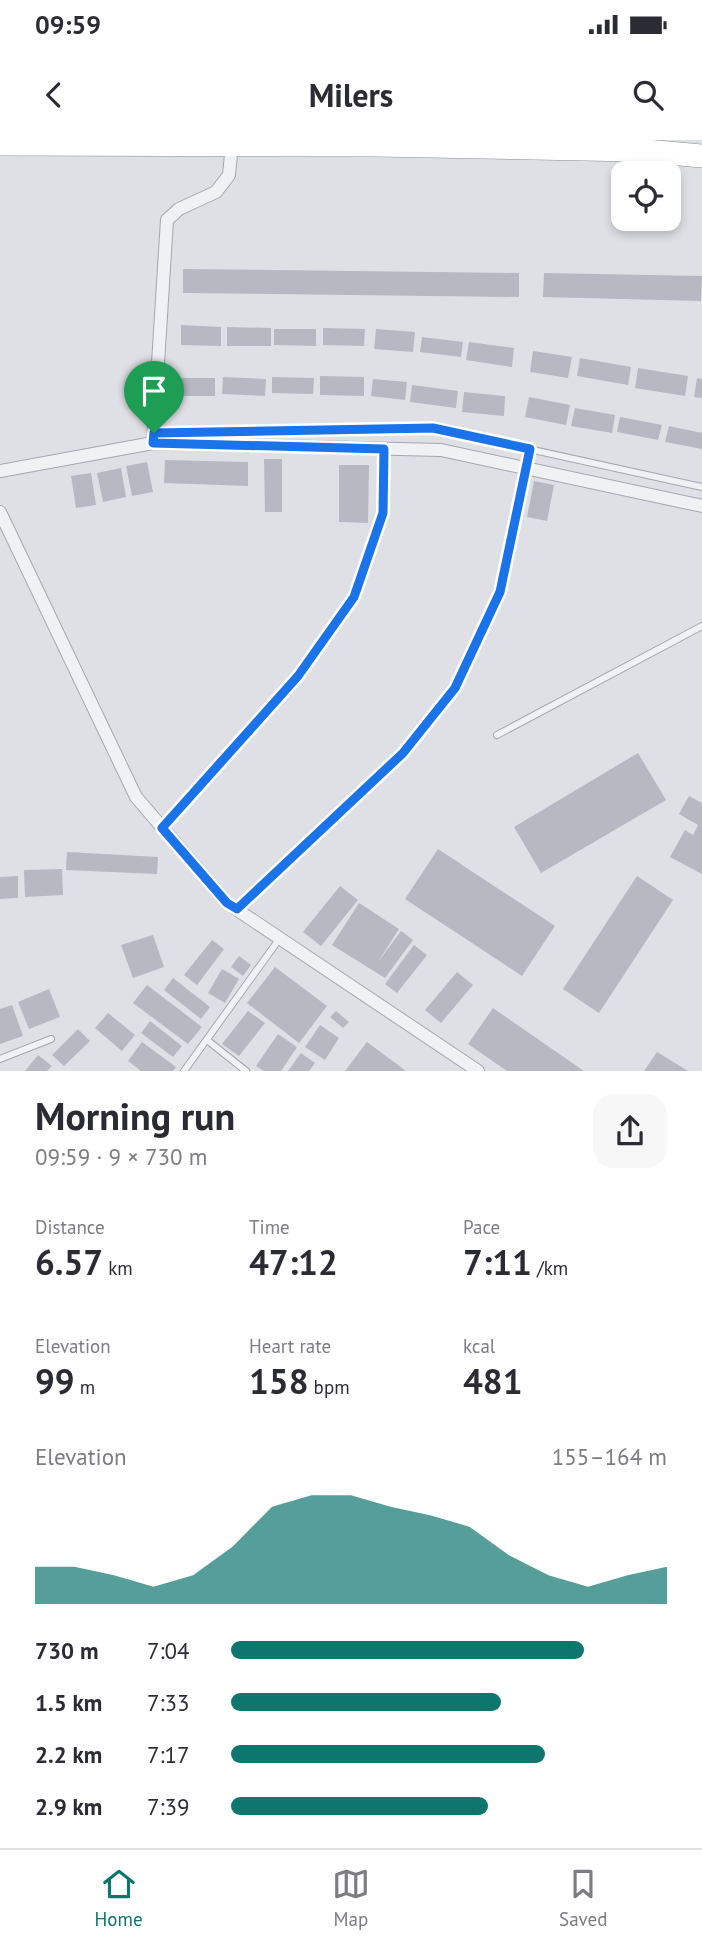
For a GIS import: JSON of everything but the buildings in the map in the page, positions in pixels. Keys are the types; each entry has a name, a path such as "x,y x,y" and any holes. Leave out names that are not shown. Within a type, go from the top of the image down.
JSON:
{"highway":[{"path":"0,144 232,144 635,150 702,156"}],"street":[{"path":"154,438 167,220 179,209 216,192 229,175 232,144"},
{"path":"0,471 154,438 441,450 702,506"},
{"path":"0,512 133,792 162,828 227,903 478,1071"}],"lane":[{"path":"154,438 433,428 702,487"},
{"path":"162,828 298,676 354,597 383,513 384,449"},
{"path":"237,909 403,753 455,688 500,592 530,449"},
{"path":"497,735 702,626"},
{"path":"184,1071 280,938"},
{"path":"0,1059 51,1039"},
{"path":"207,1040 246,1071"}],"route":[{"path":"433,428 530,449 500,592 455,688 403,753 237,909 227,903 162,828 298,676 354,597 383,513 384,449 153,443 154,433 433,428"}]}
